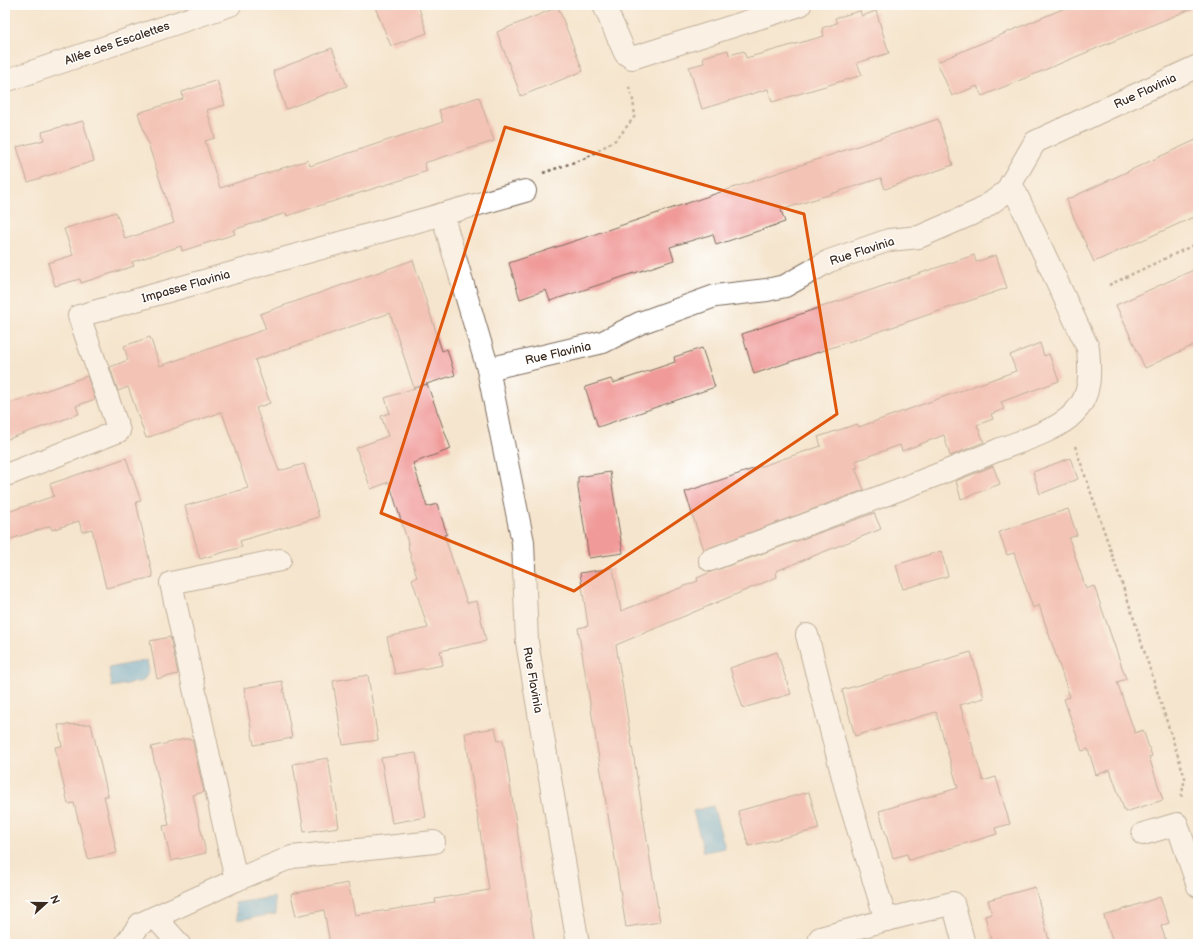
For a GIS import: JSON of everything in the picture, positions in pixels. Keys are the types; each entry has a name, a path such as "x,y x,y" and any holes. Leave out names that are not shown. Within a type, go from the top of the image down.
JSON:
{"street":[{"name":"Allée des Escalettes","path":"5,81 230,5"},
{"path":"604,5 625,53 632,58 800,5"},
{"name":"Rue Flavinia","path":"488,369 604,342 640,323 715,296 767,290 785,286 829,260 889,240 919,237 981,210 1006,192 1035,142 1198,66"},
{"path":"710,560 974,461 1054,427 1074,413 1086,398 1090,375 1088,348 1011,183"},
{"name":"Impasse Flavinia","path":"9,474 120,431 79,316 525,191"},
{"name":"Rue Flavinia","path":"442,214 488,369 523,542 527,642 578,944"},
{"path":"236,880 171,583 280,560"},
{"path":"807,635 847,793 886,920"},
{"path":"1143,834 1177,824 1198,886"},
{"path":"126,944 140,924 236,880 292,857 434,842"},
{"path":"822,944 820,938 952,903 964,944"},
{"path":"155,917 179,944"}],"path":[{"path":"525,191 531,177 586,158 617,139 634,116 633,100 623,70 625,53"},
{"path":"1109,285 1198,243"},
{"path":"1066,419 1131,610 1185,778 1177,824"}],"highlighted area":[{"path":"505,127 804,214 837,414 574,591 381,513"}],"water":[{"path":"147,660 149,671 143,681 112,687 109,668"},
{"path":"713,806 725,848 704,852 693,811"},
{"path":"274,897 276,914 238,920 235,903"}],"building":[{"path":"374,5 418,5 427,33 391,46"},
{"path":"1072,5 1198,6 982,96 977,86 952,96 937,62"},
{"path":"558,7 583,71 521,96 497,32"},
{"path":"860,11 862,16 876,11 889,53 857,63 862,75 772,102 768,89 702,109 689,67 704,63 703,57 728,50 729,55 744,51 746,58 824,36 822,28 837,23 835,18"},
{"path":"332,48 347,86 286,109 273,71"},
{"path":"217,80 225,105 207,110 215,138 205,141 220,188 308,160 310,166 443,122 439,110 479,97 494,141 424,163 427,171 401,180 287,216 286,213 233,230 235,234 182,251 181,246 132,262 134,266 81,283 80,279 55,286 48,263 73,255 64,229 116,212 125,239 174,223 138,113 183,99 182,92"},
{"path":"938,119 953,165 885,189 881,178 781,210 785,222 716,245 713,234 670,247 674,260 550,301 546,290 520,299 509,263"},
{"path":"83,121 94,161 28,182 17,147 44,140 42,132"},
{"path":"1198,139 1198,215 1094,262 1066,200"},
{"path":"974,255 976,262 996,255 1007,288 754,374 742,334"},
{"path":"413,260 442,351 447,349 455,375 414,388 390,313 255,360 270,403 256,408 279,471 304,464 319,517 240,541 242,547 200,559 185,506 248,488 222,412 146,438 128,387 118,391 110,367 128,360 124,346 150,337 160,366 266,329 260,314"},
{"path":"1198,268 1198,343 1145,368 1116,305"},
{"path":"1040,343 1044,356 1049,354 1059,381 1001,402 1004,409 991,414 993,419 977,425 984,442 950,456 944,435 902,451 900,445 855,461 858,468 855,468 864,490 704,550 685,492 821,446 818,437 857,424 859,427 1016,371 1010,355"},
{"path":"702,348 715,387 598,427 585,387 611,379 613,383 675,362 674,357"},
{"path":"87,376 95,399 76,406 79,414 5,440 5,405"},
{"path":"427,384 451,449 413,463 427,507 437,504 447,534 444,535 467,603 477,601 486,641 440,651 443,665 395,674 387,637 428,628 412,579 417,577 389,482 371,489 356,448 388,436 381,416 390,413 385,398"},
{"path":"126,458 141,501 136,502 153,577 106,588 92,529 82,532 79,521 52,530 50,526 5,541 5,513 54,496 50,484"},
{"path":"1070,458 1078,479 1040,494 1033,472"},
{"path":"993,466 1000,484 961,499 956,481"},
{"path":"610,472 623,553 589,558 578,488 578,477"},
{"path":"1068,509 1077,535 1069,538 1086,589 1094,586 1126,679 1117,682 1135,733 1143,730 1152,756 1149,757 1163,800 1125,812 1110,770 1096,775 1088,749 1082,751 1064,699 1070,697 1039,605 1033,608 1014,553 1007,555 999,532"},
{"path":"874,513 881,529 776,571 777,577 616,645 660,922 626,927 578,628 588,626 580,573 613,568 621,611 698,581 697,578 711,572"},
{"path":"941,551 948,576 903,589 896,565"},
{"path":"170,637 178,674 157,679 150,641"},
{"path":"777,652 791,694 743,708 730,668"},
{"path":"971,652 984,698 960,705 983,781 996,777 1010,824 995,828 997,834 909,860 907,854 893,858 879,811 958,788 936,712 855,736 842,690"},
{"path":"368,675 378,740 343,745 333,681"},
{"path":"282,681 292,738 254,745 244,688"},
{"path":"91,724 108,796 104,796 117,853 88,859 74,803 68,804 55,747 62,746 58,725"},
{"path":"495,728 498,741 503,740 535,944 330,944 324,910 296,916 291,894 348,883 355,915 436,903 435,899 489,890 465,733"},
{"path":"185,739 192,739 204,792 193,795 206,853 171,861 163,826 169,825 151,747"},
{"path":"416,753 426,817 392,823 381,758"},
{"path":"328,758 339,827 304,832 293,764"},
{"path":"809,792 819,829 749,846 738,811"},
{"path":"1035,887 1050,944 992,944 985,916 992,914 988,900"},
{"path":"1160,897 1169,923 1161,926 1167,944 1114,944 1104,916"}]}
